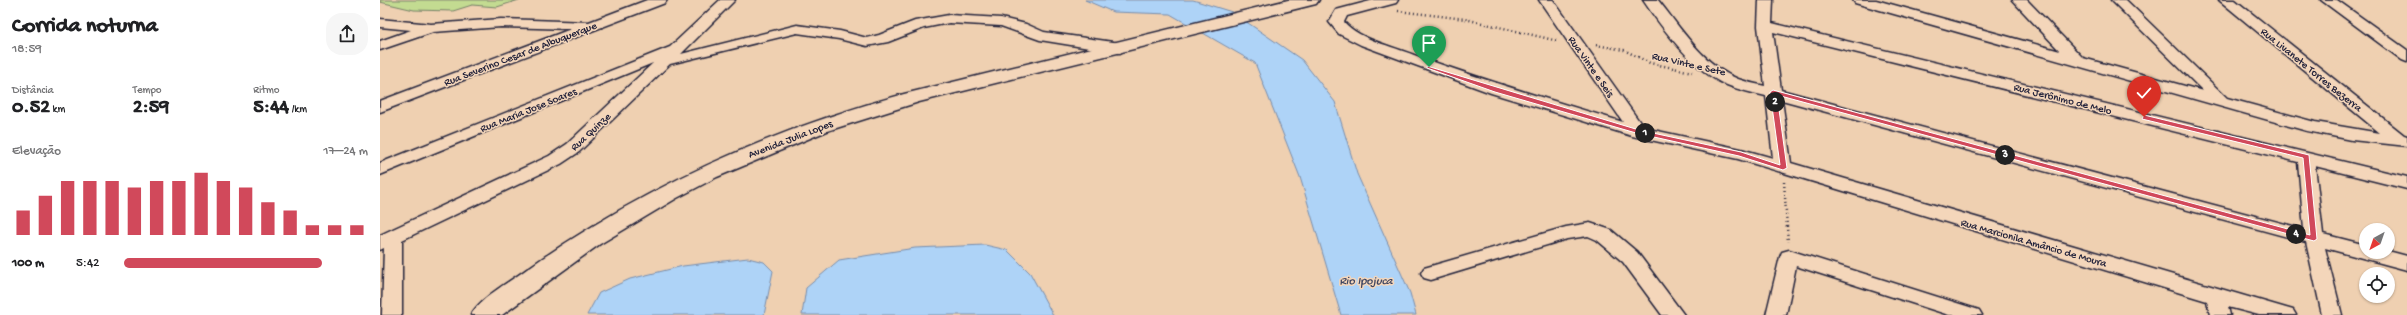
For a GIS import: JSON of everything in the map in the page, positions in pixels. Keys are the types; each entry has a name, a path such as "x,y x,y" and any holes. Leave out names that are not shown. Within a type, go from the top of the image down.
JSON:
{"main road":[{"name":"Avenida Julia Lopes","path":"484,315 561,260 615,224 680,187 788,137 830,122 904,100 1310,0"}],"street":[{"name":"Rua Severino Cesar de Albuquerque","path":"380,107 660,0"},
{"name":"Rua Quinze","path":"387,240 555,160 573,148 728,0"},
{"name":"Rua Vinte e Seis","path":"1546,0 1638,132"},
{"path":"1650,0 1689,49 1717,74 1732,82 2407,263"},
{"path":"1766,0 1765,26 1783,168"},
{"path":"1860,0 2336,132 2402,139"},
{"path":"1910,0 1925,17"},
{"path":"2019,0 2077,60"},
{"path":"2118,0 2221,99"},
{"name":"Rua Livanete Torres Bezerra","path":"2226,0 2402,139"},
{"path":"2328,0 2407,57"},
{"name":"Rua Marcionila Amâncio de Moura","path":"1393,6 1347,11 1340,13 1336,22 1344,31 1366,42 1429,67 1497,90 1638,132 1741,154 1783,168 2216,296 2286,315"},
{"path":"664,60 678,59 728,45 797,29 840,35 867,42 883,39 920,24 949,19 1001,22 1021,27 1040,36 1127,46"},
{"path":"380,23 431,28 501,23 592,26"},
{"name":"Rua Jerônimo de Melo","path":"1765,26 2306,157 2356,172 2407,183"},
{"path":"380,46 431,28"},
{"name":"Rua Maria Jose Soares","path":"380,169 676,48"},
{"path":"2306,157 2314,239 2332,315"},
{"path":"1430,273 1566,233 1590,229 1604,235 1630,257 1653,286 1663,304 1674,315"},
{"path":"387,240 392,315"},
{"path":"1776,315 1789,257 1972,315"},
{"path":"2216,296 2220,315"}],"path":[{"name":"Rua Vinte e Sete","path":"1393,6 1465,19 1577,45 1624,50 1650,63 1696,73"},
{"path":"1783,168 1789,257"}],"green space":[{"path":"380,0 519,0 497,7 472,5 453,11 414,10 380,2"}],"water":[{"name":"Rio Ipojuca","path":"1085,0 1193,0 1232,12 1302,60 1335,102 1357,174 1410,293 1416,315 1341,315 1300,177 1255,63 1170,14 1113,12"},
{"path":"985,245 1007,250 1030,273 1053,315 802,315 806,288 839,260 915,248"},
{"path":"748,258 764,262 773,271 764,315 587,315 599,293 630,279 683,266"}],"route":[{"path":"1429,67 1497,90 1638,132 1741,154 1783,168 1773,92 2314,239 2306,157 2144,117"}]}
